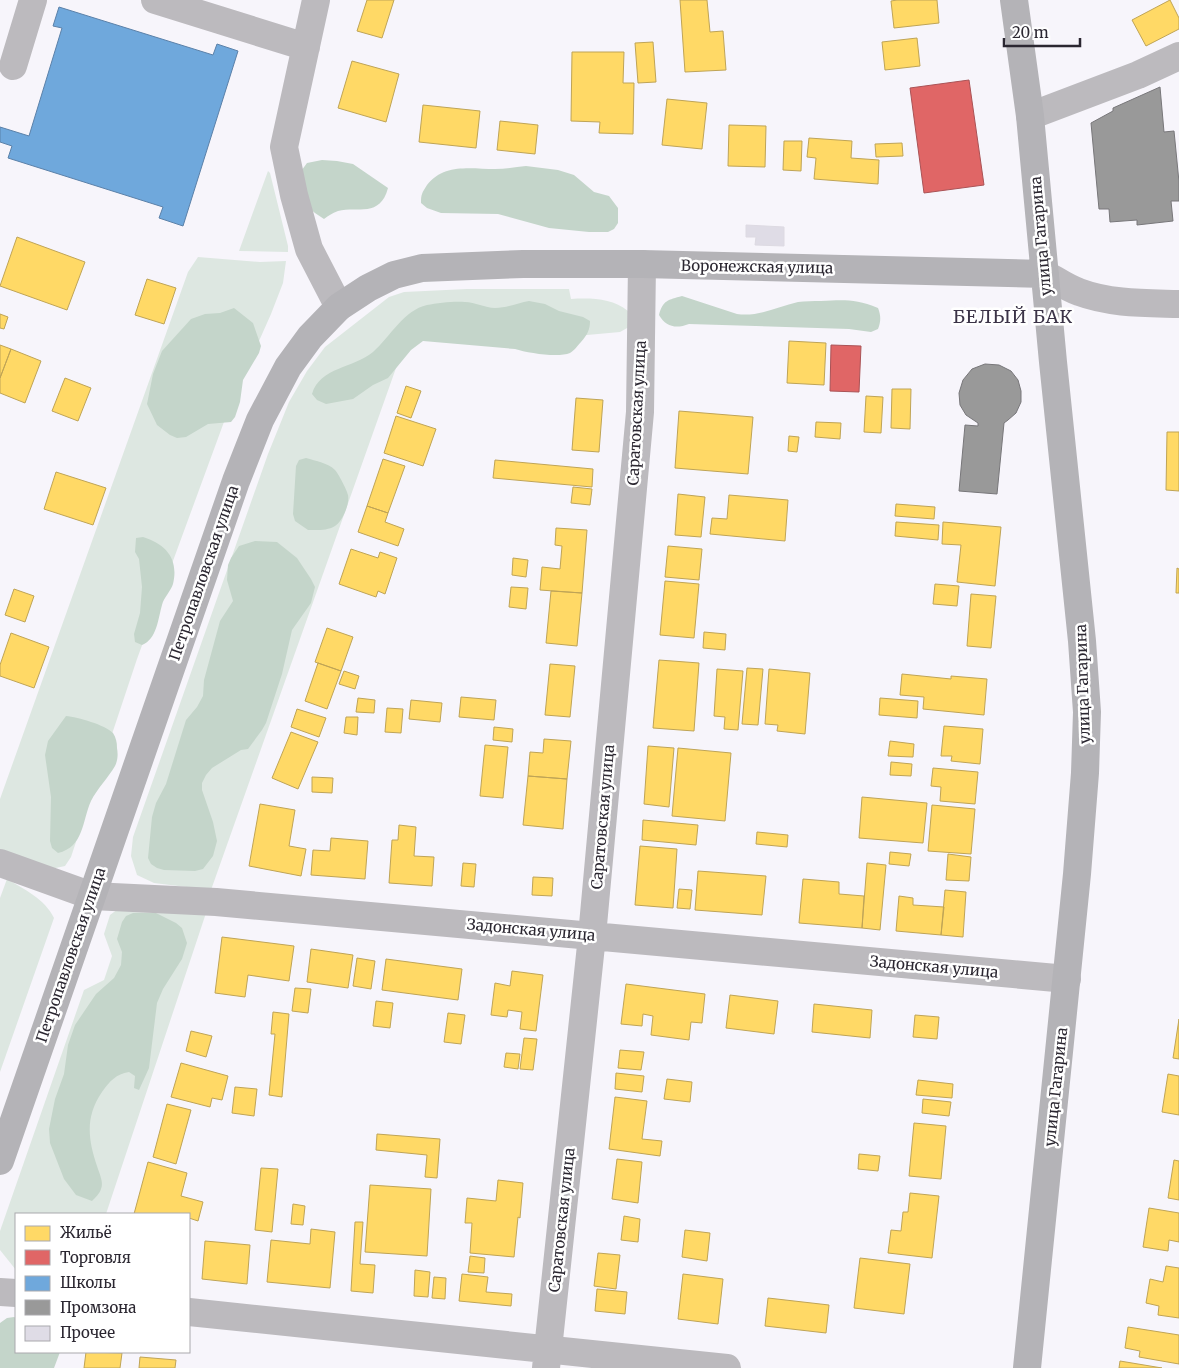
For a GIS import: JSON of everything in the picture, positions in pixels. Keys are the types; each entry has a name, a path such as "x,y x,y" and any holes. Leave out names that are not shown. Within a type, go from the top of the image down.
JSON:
{"main road":[{"name":"улица Гагарина","path":"1014,0 1030,116 1082,641 1086,712 1077,874 1027,1368"},
{"name":"Воронежская улица","path":"339,307 368,288 394,275 422,268 524,264 642,264 1045,274"},
{"name":"Петропавловская улица","path":"0,1161 236,481 260,420 288,367 310,336 339,307"}],"street":[{"path":"12,66 33,0"},
{"path":"155,0 306,47"},
{"path":"316,0 284,147 294,195 309,250 339,307"},
{"path":"1030,116 1138,75 1179,56"},
{"name":"Саратовская улица","path":"547,1359 592,936 640,412 642,264"},
{"name":"Воронежская улица","path":"1045,274 1078,292 1103,299 1179,304"},
{"name":"Задонская улица","path":"0,863 92,896 216,902 1067,979"},
{"path":"0,1292 15,1294"},
{"path":"190,1312 547,1359 727,1368"}],"shaded area":[{"path":"268,171 288,252 239,251"},
{"path":"198,257 260,262 286,261 283,283 228,411 137,659 71,857 65,866 51,869 0,853 0,799 188,272"},
{"path":"467,289 569,289 571,299 608,301 622,307 628,311 629,327 620,332 587,335 407,337 211,890 154,883 137,875 131,856 133,837 268,454 289,402 307,371 325,347 389,297 404,292"},
{"path":"7,879 40,900 54,918 0,1072 0,898"},
{"path":"122,906 206,913 106,1213 15,1213 15,1269 0,1250 0,1231 84,990 104,980 112,956 104,934 110,915"}],"green space":[{"path":"322,160 353,164 388,188 380,204 368,209 338,211 324,219 315,213 309,208 299,174 307,163"},
{"path":"526,166 558,170 574,175 594,192 609,196 618,208 618,223 614,229 608,232 589,232 549,228 498,214 441,213 427,208 421,203 422,194 427,185 441,173 467,168 499,169"},
{"path":"682,296 745,315 760,313 798,302 850,301 878,308 880,321 878,329 871,332 849,329 689,324 672,326 659,315 662,306 670,300"},
{"path":"529,301 545,304 559,311 583,317 590,321 586,335 570,353 558,355 515,349 423,341 411,350 388,378 373,385 353,399 326,404 317,400 312,394 322,378 373,352 404,318 419,308 427,305 461,302 499,308"},
{"path":"234,308 253,323 261,346 259,353 243,380 240,402 235,417 231,422 208,424 186,437 177,438 170,435 157,425 147,404 153,374 162,351 191,319"},
{"path":"306,458 322,462 335,470 347,493 348,503 345,512 338,524 332,528 308,530 295,521 293,514 296,466 299,460"},
{"path":"143,537 158,544 169,554 174,567 174,575 172,587 163,602 154,633 142,645 135,642 134,634 140,613 142,587 139,559 135,552 136,538"},
{"path":"255,541 277,542 297,558 315,587 311,603 292,630 282,674 262,730 248,749 241,750 212,768 202,783 202,790 213,822 217,841 213,856 203,869 195,871 157,868 151,864 148,858 152,817 156,803 166,784 186,720 203,696 204,680 220,621 233,601 227,580 228,565 239,546"},
{"path":"66,716 91,722 113,733 117,742 118,757 115,766 91,801 77,839 67,850 58,853 52,848 50,841 51,797 45,755 48,741"},
{"path":"133,913 156,913 176,923 182,928 187,943 182,959 163,989 157,1003 149,1068 139,1090 134,1088 135,1076 129,1072 120,1074 105,1088 93,1110 90,1137 102,1186 100,1192 92,1201 76,1195 64,1179 50,1143 49,1129 55,1099 64,1074 68,1045 75,1025 96,994 114,978 121,965 122,952 117,939 122,922 126,916"},
{"path":"7,1318 15,1318 15,1353 60,1353 54,1368 0,1368 0,1323"}],"building: Жильё":[{"path":"367,0 394,0 382,38 357,31"},
{"path":"680,0 707,0 710,32 723,31 726,70 685,72"},
{"path":"937,0 939,23 894,28 891,1"},
{"path":"1170,0 1179,18 1179,29 1146,46 1132,20"},
{"path":"917,38 920,66 885,70 882,42"},
{"path":"653,42 656,82 638,83 635,43"},
{"path":"572,52 624,52 623,83 634,83 633,134 599,133 600,122 571,121"},
{"path":"352,61 399,74 386,122 338,108"},
{"path":"667,99 707,103 702,149 662,145"},
{"path":"423,105 480,111 476,148 419,142"},
{"path":"500,121 538,125 535,154 497,150"},
{"path":"729,125 766,126 765,167 728,166"},
{"path":"809,138 852,141 851,158 879,160 878,184 814,179 816,158 807,157"},
{"path":"784,141 802,141 801,171 783,170"},
{"path":"902,143 903,156 876,157 875,144"},
{"path":"17,237 85,262 67,310 0,286"},
{"path":"147,279 176,288 164,324 135,315"},
{"path":"0,314 8,317 4,329 0,328"},
{"path":"789,341 826,343 824,385 787,383"},
{"path":"0,345 11,349 0,378"},
{"path":"11,349 41,361 25,403 0,393 0,378"},
{"path":"65,378 91,388 78,421 52,411"},
{"path":"406,386 421,391 411,418 397,413"},
{"path":"892,389 911,389 910,429 891,428"},
{"path":"866,396 883,397 881,433 864,432"},
{"path":"576,398 603,400 599,452 572,450"},
{"path":"679,411 753,417 748,474 675,468"},
{"path":"396,416 436,429 423,466 384,453"},
{"path":"816,422 841,423 840,439 815,437"},
{"path":"1167,432 1179,432 1179,491 1166,490"},
{"path":"789,436 799,437 797,452 788,451"},
{"path":"383,459 405,466 388,513 367,506"},
{"path":"495,460 593,469 592,487 493,478"},
{"path":"56,472 106,488 93,525 44,509"},
{"path":"573,487 592,489 590,505 571,503"},
{"path":"678,494 705,497 701,537 675,535"},
{"path":"729,495 788,500 785,541 710,534 712,518 727,519"},
{"path":"896,504 935,507 934,519 895,516"},
{"path":"367,506 388,513 385,522 404,529 398,546 358,532"},
{"path":"896,522 939,525 938,540 895,536"},
{"path":"943,522 1001,527 995,586 957,582 961,545 942,544"},
{"path":"556,528 587,530 582,593 540,590 542,567 560,569 562,546 555,545"},
{"path":"668,546 702,549 699,580 665,577"},
{"path":"351,549 378,558 380,552 397,558 385,594 378,591 376,597 339,584"},
{"path":"513,558 528,560 526,577 512,575"},
{"path":"1177,568 1179,569 1179,593 1176,593"},
{"path":"665,581 699,584 694,638 660,635"},
{"path":"935,584 959,586 957,606 933,604"},
{"path":"511,587 528,588 526,609 509,607"},
{"path":"14,589 34,596 25,622 5,615"},
{"path":"551,591 582,593 577,646 546,643"},
{"path":"971,594 996,596 991,648 967,646"},
{"path":"327,628 353,637 341,671 315,662"},
{"path":"704,632 726,634 725,650 703,648"},
{"path":"11,633 49,647 34,688 0,676 0,665"},
{"path":"659,660 699,663 694,731 653,728"},
{"path":"318,663 341,671 327,709 305,701"},
{"path":"550,664 575,666 570,717 545,715"},
{"path":"747,668 763,669 758,725 742,724"},
{"path":"717,669 743,671 738,730 724,729 725,717 714,716"},
{"path":"769,669 810,673 805,734 777,731 778,725 765,724"},
{"path":"344,671 359,676 355,689 339,684"},
{"path":"902,674 951,679 951,676 987,679 984,715 923,709 924,697 900,695"},
{"path":"461,697 496,700 494,720 459,717"},
{"path":"358,698 375,700 374,713 356,712"},
{"path":"880,698 918,701 917,718 879,715"},
{"path":"411,700 442,703 440,722 409,719"},
{"path":"387,708 403,709 401,733 385,732"},
{"path":"297,709 326,718 319,737 291,727"},
{"path":"346,717 358,717 357,735 344,733"},
{"path":"944,726 983,729 980,764 951,761 952,756 941,756"},
{"path":"494,727 513,729 512,742 493,740"},
{"path":"291,732 318,742 298,789 272,778"},
{"path":"544,739 571,741 567,779 528,776 530,752 543,753"},
{"path":"890,741 914,744 913,757 888,756"},
{"path":"485,745 508,747 503,798 480,796"},
{"path":"648,746 674,748 669,807 644,804"},
{"path":"678,748 731,753 725,821 672,816"},
{"path":"891,762 912,764 911,776 890,775"},
{"path":"933,768 978,772 975,804 940,801 941,787 931,786"},
{"path":"528,776 567,779 563,829 523,825"},
{"path":"312,777 333,778 332,793 312,792"},
{"path":"862,797 927,803 923,843 859,838"},
{"path":"260,804 295,810 289,846 306,849 301,876 249,866"},
{"path":"932,805 975,809 971,854 928,851"},
{"path":"643,820 698,825 696,845 642,840"},
{"path":"399,825 416,827 414,856 434,857 432,886 389,883 392,840 398,840"},
{"path":"757,832 788,835 787,847 756,844"},
{"path":"331,838 368,841 365,879 311,875 313,850 330,851"},
{"path":"640,846 677,849 673,908 635,905"},
{"path":"890,852 911,854 909,866 889,864"},
{"path":"948,854 971,857 969,881 946,880"},
{"path":"463,863 476,864 474,887 461,886"},
{"path":"867,863 886,865 880,930 862,928"},
{"path":"698,871 766,876 762,915 695,910"},
{"path":"533,877 553,878 552,896 532,895"},
{"path":"803,879 839,882 839,894 864,896 862,928 799,923"},
{"path":"679,889 692,890 690,909 677,908"},
{"path":"945,890 966,892 963,937 941,935"},
{"path":"899,896 913,898 913,905 944,907 941,935 896,931"},
{"path":"222,937 294,946 289,981 248,975 245,997 215,993"},
{"path":"311,949 353,955 348,988 307,982"},
{"path":"357,958 375,961 371,989 353,986"},
{"path":"386,959 462,969 458,1000 382,990"},
{"path":"512,971 543,975 536,1031 520,1029 522,1012 508,1010 507,1017 491,1015 495,983 510,986"},
{"path":"626,984 705,994 702,1023 691,1022 689,1040 651,1035 653,1016 643,1014 642,1026 621,1024"},
{"path":"295,988 311,989 308,1013 292,1011"},
{"path":"730,995 778,1001 774,1034 726,1028"},
{"path":"376,1001 393,1003 390,1028 373,1026"},
{"path":"814,1004 872,1010 870,1038 812,1032"},
{"path":"273,1012 289,1014 282,1097 269,1095 275,1034 271,1034"},
{"path":"448,1013 465,1015 461,1044 444,1042"},
{"path":"915,1015 939,1017 937,1039 913,1037"},
{"path":"1179,1019 1179,1059 1173,1058"},
{"path":"191,1031 212,1036 206,1057 186,1051"},
{"path":"524,1038 537,1039 533,1070 520,1069"},
{"path":"620,1050 644,1052 641,1070 618,1068"},
{"path":"506,1053 520,1054 518,1069 504,1067"},
{"path":"181,1063 228,1076 222,1100 212,1098 210,1107 171,1097"},
{"path":"616,1073 644,1076 642,1092 615,1089"},
{"path":"1168,1074 1179,1076 1179,1115 1162,1112"},
{"path":"667,1079 692,1082 690,1102 664,1099"},
{"path":"918,1080 953,1084 952,1098 916,1095"},
{"path":"235,1087 257,1089 254,1116 232,1113"},
{"path":"615,1097 647,1101 642,1139 662,1141 660,1156 609,1149"},
{"path":"923,1099 951,1102 949,1116 922,1113"},
{"path":"167,1104 191,1110 176,1164 153,1157"},
{"path":"914,1123 946,1126 941,1179 909,1176"},
{"path":"377,1134 440,1139 437,1178 425,1177 427,1155 376,1150"},
{"path":"859,1154 880,1156 878,1171 858,1169"},
{"path":"617,1159 642,1162 638,1203 612,1199"},
{"path":"1174,1160 1179,1161 1179,1200 1168,1198"},
{"path":"148,1162 187,1173 181,1196 203,1202 198,1221 190,1218 190,1213 134,1213"},
{"path":"261,1168 278,1169 272,1232 255,1230"},
{"path":"498,1180 523,1183 514,1257 470,1253 472,1223 465,1223 467,1198 496,1201"},
{"path":"370,1185 431,1189 427,1256 365,1252"},
{"path":"910,1193 939,1196 932,1258 888,1253 891,1230 901,1231 903,1212 908,1212"},
{"path":"293,1204 305,1206 303,1225 291,1224"},
{"path":"1149,1208 1179,1213 1179,1242 1169,1240 1168,1251 1143,1247"},
{"path":"624,1216 640,1219 638,1242 621,1240"},
{"path":"355,1222 363,1222 360,1264 375,1265 373,1293 351,1291"},
{"path":"311,1229 335,1232 330,1288 267,1282 271,1240 310,1244"},
{"path":"685,1230 710,1233 707,1261 682,1257"},
{"path":"205,1241 250,1245 247,1284 202,1279"},
{"path":"598,1253 620,1255 616,1289 594,1286"},
{"path":"470,1256 485,1258 484,1273 468,1272"},
{"path":"860,1258 910,1264 904,1314 854,1308"},
{"path":"1166,1266 1179,1268 1179,1318 1158,1315 1159,1306 1146,1303 1150,1279 1163,1282"},
{"path":"415,1270 430,1272 428,1297 414,1296"},
{"path":"462,1274 488,1277 486,1292 512,1294 511,1306 459,1301"},
{"path":"683,1274 723,1279 718,1324 678,1319"},
{"path":"434,1277 446,1278 445,1299 432,1298"},
{"path":"597,1289 627,1292 625,1314 595,1311"},
{"path":"768,1298 829,1305 826,1333 765,1326"},
{"path":"1128,1327 1179,1335 1179,1364 1139,1357 1140,1351 1125,1348"},
{"path":"86,1353 122,1353 120,1368 84,1368"},
{"path":"140,1357 176,1360 175,1368 139,1368"},
{"path":"1120,1361 1162,1368 1119,1368"}],"building: Торговля":[{"path":"969,80 984,185 924,193 910,88"},
{"path":"831,345 861,346 859,392 830,391"}],"building: Школы":[{"path":"59,7 213,55 217,44 238,51 183,226 159,218 163,207 8,158 12,146 0,142 0,127 29,136 62,28 53,26"}],"building: Промзона":[{"path":"1160,87 1164,132 1174,131 1179,182 1179,201 1171,201 1173,221 1137,225 1137,220 1110,222 1109,209 1099,209 1091,123 1113,111 1113,108"},
{"name":"БЕЛЫЙ БАК","path":"985,364 999,365 1011,371 1018,380 1021,391 1021,402 1016,413 1004,423 997,494 959,491 965,425 978,426 978,423 966,415 960,405 959,393 963,380 972,369"}],"building: Прочее":[{"path":"746,225 784,227 784,246 755,245 756,237 746,237"}],"district":[{"name":"БЕЛЫЙ БАК","path":"1013,317"}]}
